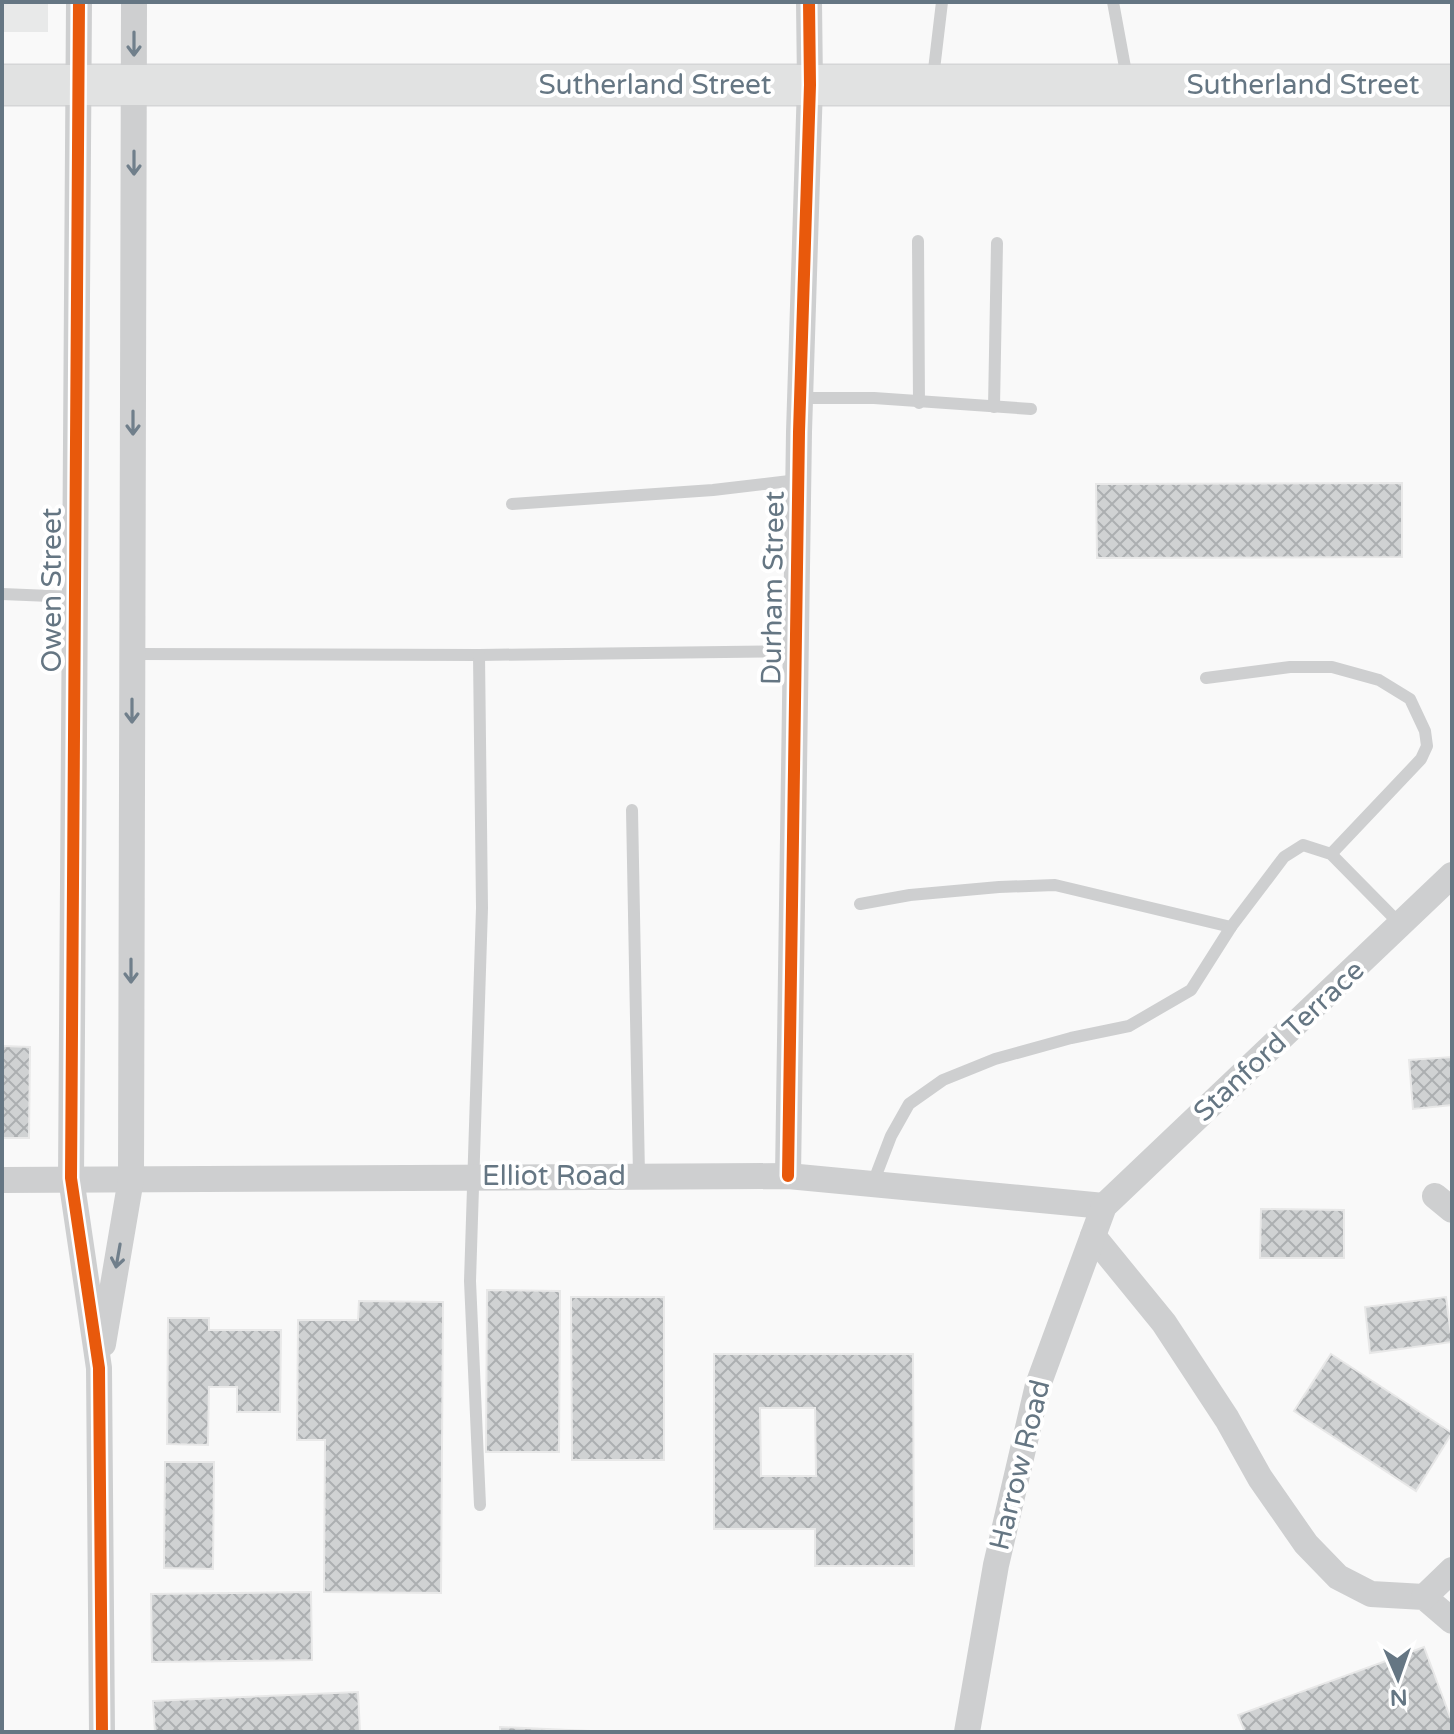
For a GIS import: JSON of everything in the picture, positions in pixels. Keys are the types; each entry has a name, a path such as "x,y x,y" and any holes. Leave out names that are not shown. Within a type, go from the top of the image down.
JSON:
{"main road":[{"name":"Sutherland Street","path":"2,85 1452,85"}],"street":[{"name":"Owen Street","path":"79,2 71,1178 99,1368"},
{"path":"102,1732 99,1368 131,1179 134,2"},
{"name":"Durham Street","path":"788,1176 798,480 810,85 809,2"},
{"name":"Stanford Terrace","path":"1104,1206 1452,875"},
{"name":"Elliot Road","path":"2,1180 788,1176 1104,1206"},
{"name":"Harrow Road","path":"967,1732 996,1565 1038,1385 1104,1206"},
{"path":"1093,1236 1164,1323 1227,1419 1260,1478 1306,1544 1338,1577 1371,1594 1424,1597 1452,1621"},
{"path":"1424,1597 1452,1570"}],"lane":[{"path":"932,85 942,2"},
{"path":"1113,2 1128,85"},
{"path":"918,241 919,403"},
{"path":"994,407 997,243"},
{"path":"800,398 874,398 1031,409"},
{"path":"512,504 713,490 798,480"},
{"path":"2,594 75,597"},
{"path":"132,654 479,655 796,651"},
{"path":"479,655 482,908 470,1281 480,1505"},
{"path":"1206,678 1290,667 1332,667 1379,680 1410,699 1425,731 1427,746 1421,759 1331,854"},
{"path":"632,810 639,1175"},
{"path":"873,1183 891,1136 909,1104 943,1080 995,1059 1129,1026 1191,990 1231,927 1284,857 1303,845 1331,854 1401,925"},
{"path":"860,904 910,895 1055,885 1231,927"}],"shaded area":[{"path":"2,2 48,2 48,32 2,32"}],"building":[{"path":"1402,483 1402,557 1097,558 1096,484"},
{"path":"2,1046 30,1047 29,1138 2,1138"},
{"path":"1452,1057 1452,1105 1413,1109 1409,1060"},
{"path":"1261,1209 1344,1210 1344,1258 1260,1258"},
{"path":"487,1290 560,1291 559,1452 486,1452"},
{"path":"571,1297 664,1297 664,1460 572,1460"},
{"path":"1446,1297 1452,1342 1370,1353 1365,1307"},
{"path":"359,1301 443,1302 441,1593 324,1592 325,1440 297,1440 298,1320 358,1320"},
{"path":"168,1318 209,1318 209,1330 281,1330 280,1412 237,1412 237,1387 209,1387 208,1445 167,1444"},
{"path":"714,1354 913,1354 914,1566 815,1566 815,1529 714,1529","holes":["760,1408 815,1408 816,1476 761,1476"]},
{"path":"1331,1354 1452,1433 1416,1491 1294,1411"},
{"path":"165,1462 214,1462 213,1569 164,1568"},
{"path":"311,1592 312,1660 152,1662 151,1594"},
{"path":"1424,1647 1452,1722 1452,1732 1245,1732 1238,1715"},
{"path":"358,1692 360,1732 155,1732 153,1701"},
{"path":"500,1727 590,1731 590,1732 500,1732"}],"cycle path":[{"path":"79,2 71,1178 99,1368 102,1732"},
{"path":"788,1176 799,432 810,85 809,2"}]}
